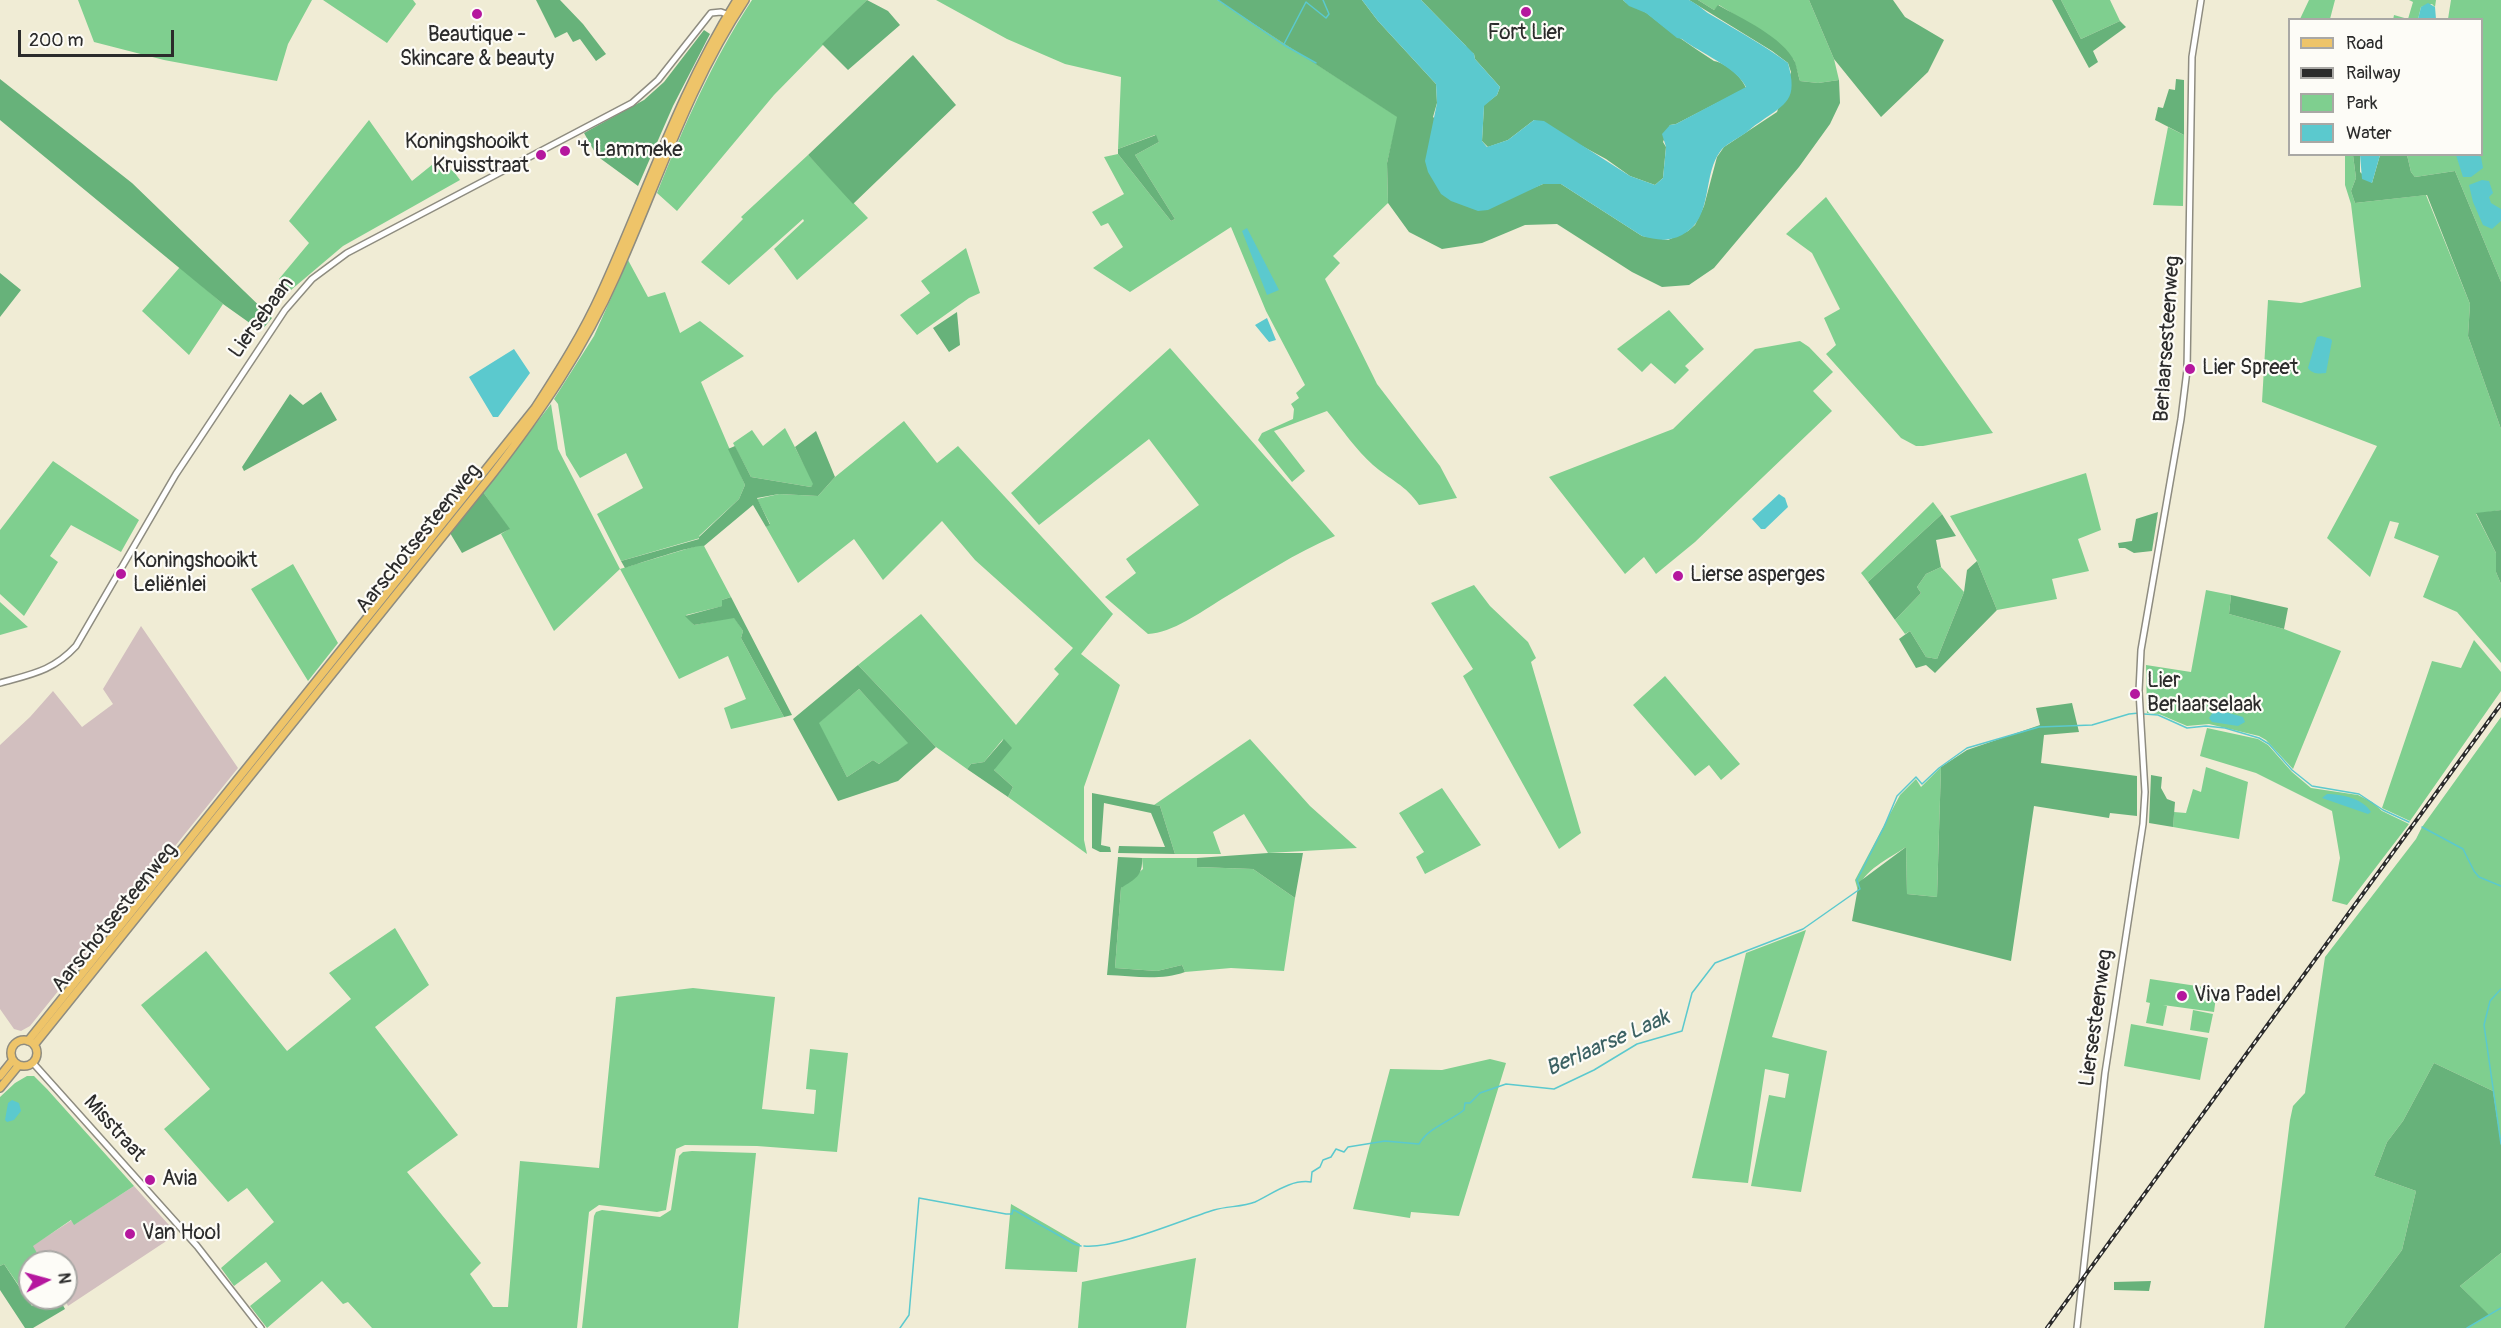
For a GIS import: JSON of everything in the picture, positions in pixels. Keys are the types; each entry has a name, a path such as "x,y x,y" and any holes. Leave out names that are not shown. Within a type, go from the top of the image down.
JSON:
{"main road":[{"name":"Aarschotsesteenweg","path":"31,1043 491,476 565,373 584,343 616,276 673,136 737,0"},
{"name":"Aarschotsesteenweg","path":"731,16 745,0"},
{"path":"20,1041 31,1043 37,1053 33,1063 26,1067 15,1063 10,1055 12,1046 20,1041"},
{"path":"0,1076 15,1063"},
{"path":"0,1088 15,1063"}],"street":[{"name":"Berlaarsesteenweg","path":"2140,714 2141,650 2181,419 2187,370 2190,318 2192,57 2200,0"},
{"name":"Liersebaan","path":"0,683 48,669 65,658 76,646 176,474 285,310 312,279 346,253 622,109 658,80 711,13 721,12 731,16"},
{"name":"Liersesteenweg","path":"2077,1328 2105,1073 2143,824 2145,777 2140,714"},
{"name":"Misstraat","path":"33,1063 196,1246 261,1328"}],"shaded area":[{"path":"141,626 238,768 30,1026 21,1031 14,1029 0,1009 0,745 53,691 82,727 113,704 103,689"},
{"path":"134,1186 177,1234 78,1299 78,1250 34,1250 32,1246 72,1220 75,1224"}],"green space":[{"path":"78,0 312,0 288,44 277,81 164,60 94,42"},
{"path":"323,0 413,0 416,4 387,43"},
{"path":"536,0 560,0 583,24 606,54 596,61 580,39 573,42 567,32 555,38"},
{"path":"752,0 867,0 774,95 677,211 657,193 700,94 724,46"},
{"path":"867,0 888,11 900,25 848,70 822,44"},
{"path":"936,0 1217,0 1398,117 1387,163 1388,203 1333,256 1340,263 1325,279 1377,384 1440,466 1457,498 1419,505 1403,488 1367,459 1327,411 1274,431 1305,471 1292,482 1258,440 1262,433 1293,419 1294,409 1291,404 1299,398 1296,393 1305,385 1266,311 1231,227 1130,292 1093,268 1123,247 1108,223 1101,226 1092,212 1124,194 1104,157 1118,154 1171,221 1175,219 1135,155 1159,142 1155,135 1118,149 1121,77 1065,64 1007,39"},
{"path":"1217,0 1362,0 1378,21 1436,84 1437,103 1433,117 1521,193 1543,184 1561,184 1642,236 1668,240 1688,231 1695,225 1704,206 1717,157 1724,147 1777,112 1791,72 1788,63 1772,51 1689,0 1698,0 1714,10 1718,5 1771,36 1781,44 1795,62 1800,81 1818,83 1839,80 1840,103 1830,124 1799,167 1714,268 1689,285 1662,287 1632,272 1557,224 1525,225 1482,243 1442,249 1409,232 1388,203 1387,163 1397,117"},
{"path":"1421,0 1623,0 1648,14 1714,61 1728,67 1741,79 1746,88 1670,125 1663,142 1666,147 1663,178 1655,185 1630,176 1606,159 1534,120 1508,140 1488,147 1482,141 1484,105 1497,95 1500,87 1475,59 1474,54"},
{"path":"1698,0 1809,0 1834,59 1839,80 1818,83 1800,81 1794,60 1719,5 1714,10"},
{"path":"1809,0 1893,0 1905,17 1944,40 1928,72 1881,117 1834,59"},
{"path":"2052,0 2061,0 2081,39 2120,21 2126,27 2093,51 2098,62 2089,68"},
{"path":"2061,0 2110,0 2120,21 2081,39"},
{"path":"2309,0 2335,0 2330,18 2300,18"},
{"path":"2409,0 2436,0 2435,7 2432,4 2421,7 2418,18 2408,18 2413,2"},
{"path":"2451,0 2501,0 2501,282 2455,171 2415,177 2411,172 2407,156 2483,156 2483,18 2448,18"},
{"path":"704,30 710,34 673,106 638,186 597,156 584,133 644,100 664,82"},
{"path":"913,55 956,105 853,204 808,155"},
{"path":"0,79 132,183 272,318 261,331 223,304 0,120"},
{"path":"2176,79 2184,80 2184,135 2155,120 2158,107 2163,108 2169,89 2175,90"},
{"path":"369,120 412,181 438,160 454,172 460,180 343,246 291,290 279,279 309,243 289,221"},
{"path":"2168,127 2184,135 2183,206 2153,205"},
{"path":"1156,135 1159,142 1135,155 1175,219 1171,221 1118,154 1118,149"},
{"path":"808,155 868,218 797,280 774,249 804,221 803,219 729,285 701,262 743,219 741,217"},
{"path":"2345,156 2353,156 2356,178 2351,191 2355,203 2426,195 2470,304 2468,336 2501,429 2501,510 2476,514 2496,553 2496,572 2501,584 2501,663 2457,612 2423,597 2439,556 2394,538 2399,523 2390,521 2370,577 2327,538 2377,446 2262,402 2268,300 2301,303 2361,287 2351,204 2345,185"},
{"path":"2353,156 2360,156 2360,172 2372,183 2380,156 2407,156 2411,172 2415,177 2455,171 2501,282 2501,429 2468,336 2470,304 2427,195 2355,203 2351,191 2356,178"},
{"path":"1826,197 1993,433 1916,446 1901,438 1826,354 1836,345 1824,318 1840,309 1812,253 1786,234"},
{"path":"966,248 980,293 969,298 917,335 900,315 930,293 921,281"},
{"path":"628,260 648,297 665,292 680,333 700,321 744,356 701,382 745,485 739,499 699,536 700,538 621,561 597,514 643,488 626,453 580,478 566,455 558,404 554,399 594,336"},
{"path":"180,267 223,304 189,355 142,311"},
{"path":"0,273 21,290 0,317"},
{"path":"1669,310 1704,349 1685,366 1689,370 1675,384 1651,363 1642,372 1617,349"},
{"path":"957,312 960,345 949,352 933,328"},
{"path":"1800,341 1833,372 1813,391 1832,411 1695,542 1656,574 1644,557 1625,574 1549,477 1673,429 1755,349"},
{"path":"1170,348 1335,536 1291,558 1186,621 1167,630 1148,634 1105,597 1136,573 1126,559 1199,505 1149,439 1039,525 1011,493"},
{"path":"321,392 337,420 244,471 242,467 290,394 303,405"},
{"path":"551,404 558,449 620,569 554,631 501,534 509,529 483,492"},
{"path":"904,421 937,463 958,446 1113,614 1081,654 1120,685 1084,787 1084,840 1087,854 1008,797 1013,787 994,770 1003,739 984,762 971,764 967,769 936,747 858,665 921,614 1016,725 1059,674 1054,669 1073,648 975,560 942,521 883,580 854,539 798,583 766,527 770,524 757,499 779,494 818,496 835,477"},
{"path":"785,428 814,484 811,487 751,477 733,443 752,430 763,446"},
{"path":"816,431 835,477 818,496 779,494 757,498 770,525 766,527 753,505 704,546 679,551 625,568 621,561 699,539 739,499 745,485 728,449 735,446 751,477 811,487 813,484 795,447"},
{"path":"53,461 139,520 121,552 71,525 50,556 58,562 24,616 0,594 0,530"},
{"path":"2086,473 2101,530 2078,539 2089,571 2052,579 2057,599 1997,610 1977,561 1950,516"},
{"path":"483,492 510,529 462,553 450,533"},
{"path":"1933,502 1942,514 1868,582 1861,573"},
{"path":"2501,510 2501,584 2496,572 2496,553 2476,513"},
{"path":"2158,512 2152,551 2134,553 2125,548 2119,548 2118,543 2132,541 2136,519"},
{"path":"1942,514 1956,536 1936,540 1941,567 1926,574 1917,587 1921,593 1895,620 1868,582"},
{"path":"703,544 731,597 722,600 723,606 686,615 694,625 734,617 743,631 741,638 784,717 731,729 724,708 746,699 728,656 679,679 620,569"},
{"path":"1977,561 1997,610 1935,673 1926,665 1916,668 1899,639 1910,631 1926,657 1937,659 1964,592 1967,570"},
{"path":"293,564 338,643 308,681 251,589"},
{"path":"1941,567 1964,592 1937,659 1926,657 1910,631 1905,634 1895,620 1921,593 1917,587 1926,574"},
{"path":"1474,585 1490,606 1528,642 1536,658 1531,662 1581,833 1559,849 1463,676 1473,669 1431,603"},
{"path":"2206,590 2231,595 2229,614 2284,629 2341,651 2293,769 2266,740 2259,736 2209,724 2187,726 2159,714 2147,713 2146,665 2191,672"},
{"path":"2231,595 2288,608 2284,629 2229,614"},
{"path":"731,597 792,715 784,717 741,638 743,631 734,618 694,625 685,616 722,606 722,600"},
{"path":"0,602 28,627 0,635"},
{"path":"2474,640 2501,672 2501,691 2410,821 2382,808 2432,661 2461,668"},
{"path":"858,665 936,747 898,781 838,801 793,719","holes":["859,689 908,743 879,764 873,760 847,777 819,723"]},
{"path":"1665,676 1740,764 1721,780 1709,765 1695,776 1633,705"},
{"path":"859,689 909,743 879,764 873,760 847,777 818,723"},
{"path":"2072,703 2079,732 2044,735 2041,763 2137,776 2137,816 2110,813 2109,818 2034,806 2011,961 1852,921 1859,882 1906,847 1907,894 1937,897 1941,767 1967,750 2040,725 2036,708"},
{"path":"2501,717 2501,1144 2493,1091 2434,1063 2403,1121 2387,1142 2374,1176 2416,1191 2402,1250 2344,1328 2264,1328 2290,1120 2293,1106 2305,1093 2325,957 2416,839 2422,827"},
{"path":"2207,728 2258,739 2268,745 2292,772 2311,788 2358,795 2372,802 2382,811 2409,824 2347,905 2332,901 2340,858 2332,811 2256,773 2200,756"},
{"path":"1004,739 1012,748 994,770 1013,787 1008,797 967,769 971,764 984,762"},
{"path":"1250,739 1310,806 1357,848 1268,853 1244,814 1213,832 1221,854 1175,854 1160,806 1154,805"},
{"path":"1941,767 1937,897 1907,894 1906,847 1870,871 1860,884 1858,891 1855,880 1900,795 1916,779 1921,787"},
{"path":"2206,767 2248,782 2239,839 2173,827 2174,812 2186,813 2193,789 2201,792"},
{"path":"2151,775 2162,777 2161,788 2167,799 2175,802 2173,827 2149,823"},
{"path":"1442,788 1481,845 1425,874 1416,857 1424,852 1399,813"},
{"path":"1092,793 1160,806 1175,854 1118,853 1119,846 1165,847 1151,813 1104,803 1101,845 1110,847 1111,852 1100,852 1092,848"},
{"path":"1303,853 1295,898 1253,869 1197,867 1197,858"},
{"path":"1118,857 1142,858 1142,864 1137,876 1121,888 1115,968 1157,971 1182,965 1185,972 1156,977 1107,975"},
{"path":"1142,858 1197,858 1197,867 1253,869 1295,898 1284,971 1231,968 1185,972 1182,965 1157,971 1115,968 1121,888 1143,869"},
{"path":"395,928 429,985 375,1027 458,1135 407,1172 481,1263 470,1274 493,1307 508,1307 520,1161 599,1168 616,997 693,988 775,997 762,1109 814,1114 816,1090 806,1089 810,1049 848,1053 837,1152 757,1146 685,1145 676,1149 666,1210 657,1212 599,1205 589,1212 577,1328 372,1328 348,1302 343,1304 322,1281 267,1328 250,1306 281,1281 266,1262 234,1286 221,1268 274,1222 247,1188 228,1202 164,1129 210,1089 141,1005 206,951 287,1051 351,999 329,973"},
{"path":"1806,930 1772,1037 1827,1051 1801,1192 1751,1186 1769,1095 1785,1098 1789,1074 1765,1069 1748,1183 1692,1178 1746,953"},
{"name":"Viva Padel","path":"2150,979 2217,989 2214,1012 2163,1005 2167,1006 2163,1026 2146,1023 2150,1003 2146,1002"},
{"name":"Viva Padel","path":"2193,1010 2213,1014 2209,1033 2190,1030"},
{"path":"2131,1024 2208,1038 2200,1080 2124,1066"},
{"path":"1490,1059 1506,1063 1459,1216 1411,1212 1410,1218 1353,1209 1390,1069 1442,1070"},
{"path":"2434,1063 2493,1091 2501,1144 2501,1253 2460,1286 2489,1315 2467,1328 2344,1328 2402,1250 2416,1191 2374,1176 2387,1142 2403,1121"},
{"path":"27,1076 34,1076 134,1186 74,1225 71,1220 33,1246 35,1250 18,1250 18,1284 4,1264 0,1266 0,1097 15,1083"},
{"path":"683,1152 756,1153 738,1328 582,1328 596,1212 602,1210 660,1217 671,1210 679,1156"},
{"path":"1011,1204 1080,1244 1077,1272 1005,1269"},
{"path":"2501,1253 2501,1328 2467,1328 2488,1315 2460,1286"},
{"path":"1196,1258 1186,1328 1078,1328 1082,1282"},
{"path":"4,1264 18,1285 18,1310 63,1310 33,1328 25,1328 0,1290 0,1266"},
{"path":"2151,1281 2149,1291 2114,1290 2114,1282"}],"water":[{"path":"1362,0 1421,0 1474,54 1475,59 1500,87 1497,95 1484,106 1482,141 1487,147 1508,140 1534,120 1544,121 1630,176 1655,185 1663,178 1666,147 1662,134 1670,125 1746,87 1726,67 1677,38 1646,13 1629,6 1623,0 1689,0 1788,63 1791,93 1777,110 1722,149 1712,171 1704,207 1699,218 1682,235 1672,239 1652,239 1642,236 1561,184 1543,184 1488,210 1478,211 1451,201 1441,194 1428,172 1425,161 1437,103 1436,84 1378,21"},
{"path":"2428,3 2435,7 2436,18 2418,18 2421,7"},
{"path":"2360,156 2380,156 2372,183 2362,179"},
{"path":"2456,156 2481,157 2483,168 2471,177 2463,177"},
{"path":"2482,180 2489,181 2493,193 2489,197 2491,203 2501,209 2501,221 2492,229 2483,225 2473,202 2469,185"},
{"path":"1247,228 1279,290 1267,295 1242,231"},
{"path":"1267,318 1276,340 1269,342 1255,325"},
{"path":"2321,336 2332,341 2326,373 2318,373 2308,368 2317,337"},
{"path":"514,349 530,373 498,417 493,417 469,377"},
{"path":"1779,494 1785,498 1788,507 1765,529 1761,529 1752,519"},
{"path":"2218,710 2243,717 2245,722 2238,726 2212,722 2209,718 2213,712"},
{"path":"2327,794 2345,796 2358,801 2368,807 2371,812 2368,814 2322,798"},
{"path":"12,1100 19,1103 21,1111 14,1120 7,1122 5,1120 8,1103"}],"waterway":[{"path":"1218,0 1284,45 1316,63"},
{"path":"1284,44 1306,2 1326,18 1329,14 1323,0"},
{"name":"Berlaarse Laak","path":"1084,1246 1097,1246 1130,1239 1214,1210 1250,1204 1289,1185 1311,1182 1312,1172 1320,1167 1323,1160 1331,1157 1336,1149 1344,1152 1348,1147 1385,1141 1419,1144 1433,1129 1464,1110 1465,1103 1470,1103 1480,1093 1506,1084 1554,1089 1594,1070 1637,1044 1682,1031 1692,993 1715,963 1803,929 1860,889 1857,880 1897,796 1916,777 1922,784 1939,768 1967,748 2039,727 2092,725 2139,713"},
{"name":"Berlaarse Laak","path":"2144,714 2158,715 2187,728 2206,726 2225,728 2259,738 2269,744 2292,770 2312,786 2359,794 2383,810 2409,822"},
{"name":"Berlaarse Laak","path":"2422,827 2463,849 2479,877 2501,886"},
{"path":"2501,989 2490,1001 2484,1025 2501,1144"},
{"name":"Berlaarse Laak","path":"900,1328 909,1315 919,1198 1006,1214 1012,1214 1013,1210 1081,1246"},
{"path":"2467,1328 2501,1308"}],"railway":[{"path":"2047,1328 2501,704"}],"place":[{"name":"Fort Lier","path":"1526,12"},
{"name":"Beautique - Skincare & beauty","path":"477,14"},
{"name":"'t Lammeke","path":"565,151"},
{"name":"Koningshooikt Kruisstraat","path":"541,155"},
{"name":"Lier Spreet","path":"2190,369"},
{"name":"Koningshooikt Leliënlei","path":"121,574"},
{"name":"Lierse asperges","path":"1678,576"},
{"name":"Lier Berlaarselaak","path":"2135,694"},
{"name":"Viva Padel","path":"2182,996"},
{"name":"Avia","path":"150,1180"},
{"name":"Van Hool","path":"130,1234"}]}
